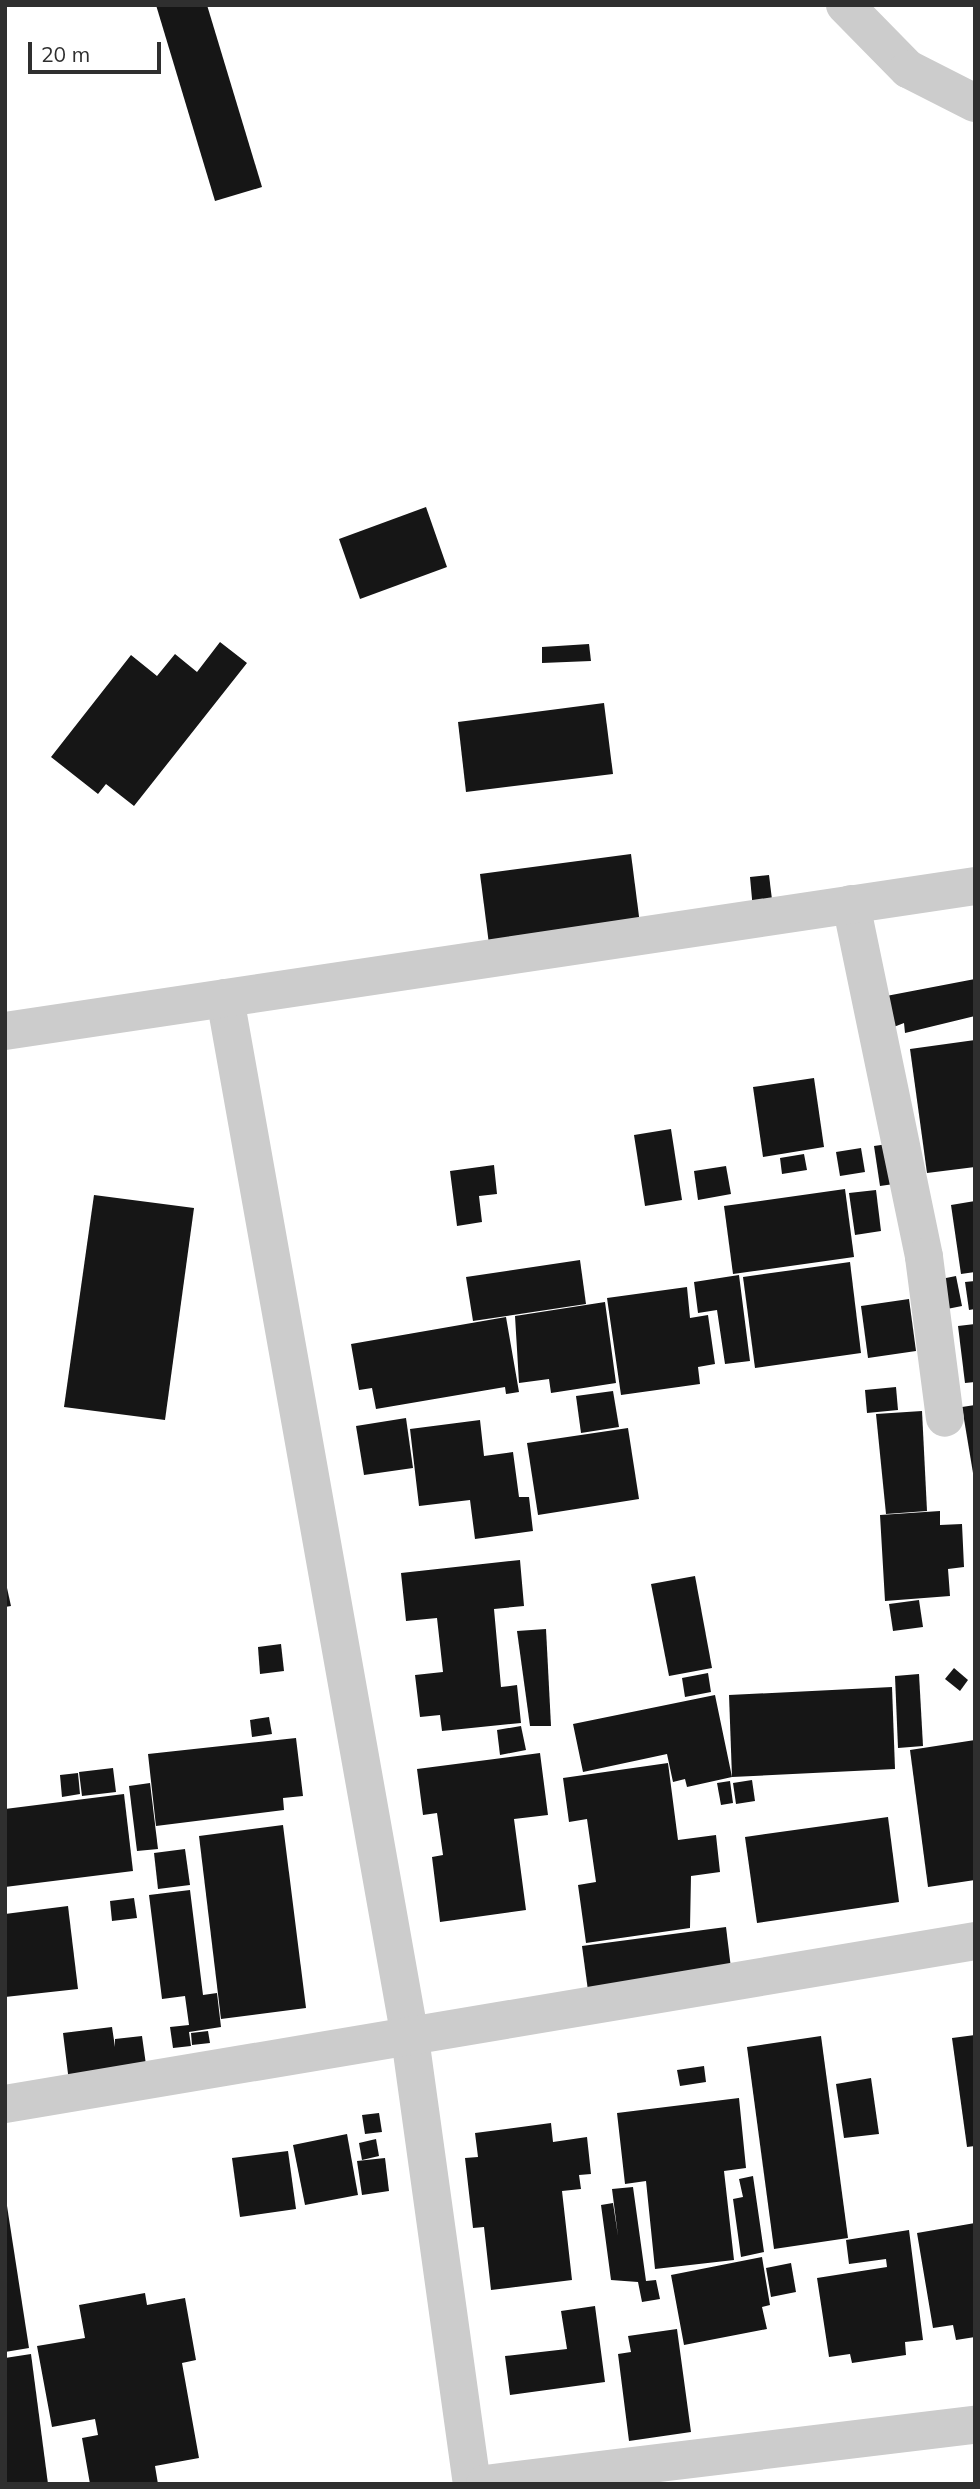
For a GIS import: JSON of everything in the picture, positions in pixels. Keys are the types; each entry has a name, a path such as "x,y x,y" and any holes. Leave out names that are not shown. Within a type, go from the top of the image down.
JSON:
{"street":[{"path":"845,5 908,69 975,103"},
{"path":"5,1031 851,904 971,879"},
{"path":"851,904 924,1257 946,1419"},
{"path":"225,998 410,2038 472,2484"},
{"path":"5,2104 975,1941"},
{"path":"485,2484 975,2425"}],"building":[{"path":"156,5 207,5 262,187 215,201"},
{"path":"426,507 447,567 360,599 339,539"},
{"path":"220,642 247,663 134,806 106,784 98,794 51,757 131,655 157,676 175,654 197,672"},
{"path":"589,644 591,661 542,663 542,647"},
{"path":"604,703 613,774 466,792 458,722"},
{"path":"631,854 641,932 490,952 480,874"},
{"path":"769,875 773,908 753,910 750,877"},
{"path":"975,979 975,1016 905,1033 904,1023 886,1030 881,997"},
{"path":"975,1040 975,1167 927,1173 910,1049"},
{"path":"814,1078 824,1147 763,1157 753,1087"},
{"path":"671,1129 682,1200 645,1206 634,1135"},
{"path":"895,1143 901,1183 880,1186 874,1146"},
{"path":"861,1148 865,1172 840,1176 836,1152"},
{"path":"804,1154 807,1170 782,1174 780,1158"},
{"path":"494,1165 497,1194 479,1196 482,1222 457,1226 450,1171"},
{"path":"726,1166 731,1194 698,1200 694,1171"},
{"path":"845,1189 854,1257 733,1274 724,1206"},
{"path":"876,1190 881,1231 855,1235 849,1193"},
{"path":"94,1195 194,1208 165,1420 64,1407"},
{"path":"975,1201 975,1272 961,1274 951,1205"},
{"path":"580,1260 586,1304 473,1321 466,1277"},
{"path":"850,1262 861,1353 755,1368 743,1277"},
{"path":"739,1275 750,1361 725,1364 717,1310 698,1313 694,1282"},
{"path":"956,1276 962,1306 947,1309 941,1279"},
{"path":"975,1281 975,1309 969,1310 965,1282"},
{"path":"687,1287 690,1318 708,1315 715,1364 698,1367 700,1384 621,1395 607,1298"},
{"path":"909,1299 916,1351 868,1358 861,1306"},
{"path":"605,1302 616,1383 551,1393 549,1379 519,1383 515,1316"},
{"path":"506,1317 519,1392 506,1394 505,1387 376,1409 372,1388 359,1390 351,1344"},
{"path":"975,1324 975,1382 965,1383 958,1326"},
{"path":"896,1387 898,1410 867,1413 865,1390"},
{"path":"613,1391 619,1427 581,1433 576,1396"},
{"path":"975,1405 975,1473 973,1473 962,1407"},
{"path":"922,1411 927,1511 886,1514 876,1414"},
{"path":"406,1418 413,1468 364,1475 356,1426"},
{"path":"480,1420 484,1456 513,1452 519,1497 529,1497 533,1531 475,1539 470,1500 419,1506 410,1429"},
{"path":"628,1428 639,1499 538,1515 527,1443"},
{"path":"940,1511 940,1525 962,1524 964,1567 948,1569 950,1596 885,1601 880,1515"},
{"path":"520,1560 524,1606 494,1609 501,1687 517,1685 521,1723 442,1731 440,1715 420,1717 415,1675 443,1672 437,1618 406,1621 401,1573"},
{"path":"695,1576 712,1668 669,1676 651,1584"},
{"path":"5,1579 11,1606 5,1607"},
{"path":"919,1600 923,1627 893,1631 889,1604"},
{"path":"546,1629 551,1726 530,1726 517,1631"},
{"path":"281,1644 284,1671 260,1674 258,1647"},
{"path":"954,1668 968,1680 960,1691 945,1679"},
{"path":"708,1673 711,1692 685,1697 682,1678"},
{"path":"919,1674 923,1746 898,1748 895,1676"},
{"path":"892,1687 895,1769 732,1777 729,1695"},
{"path":"715,1695 732,1777 687,1787 685,1779 673,1782 667,1754 583,1772 573,1724"},
{"path":"269,1717 272,1734 252,1737 250,1720"},
{"path":"521,1726 526,1750 500,1755 497,1730"},
{"path":"296,1738 303,1796 283,1798 284,1810 156,1826 148,1754"},
{"path":"975,1740 975,1880 928,1887 910,1750"},
{"path":"540,1753 548,1815 514,1819 526,1910 440,1922 432,1857 443,1855 437,1813 423,1815 417,1769"},
{"path":"668,1763 678,1840 716,1835 720,1872 691,1876 690,1928 586,1943 578,1885 596,1882 587,1819 569,1822 563,1778"},
{"path":"113,1768 116,1792 82,1796 79,1772"},
{"path":"78,1773 80,1794 62,1797 60,1775"},
{"path":"752,1780 755,1801 736,1804 733,1783"},
{"path":"730,1781 733,1803 721,1805 717,1783"},
{"path":"150,1783 158,1849 137,1851 129,1786"},
{"path":"124,1794 133,1871 5,1887 5,1809"},
{"path":"888,1817 899,1902 757,1923 745,1837"},
{"path":"283,1825 306,2008 221,2019 199,1836"},
{"path":"185,1849 190,1885 158,1889 154,1853"},
{"path":"190,1890 203,1995 217,1993 221,2027 189,2032 191,2046 173,2048 170,2027 189,2025 185,1996 162,1999 149,1895"},
{"path":"134,1898 137,1918 112,1921 110,1901"},
{"path":"68,1906 78,1989 5,1997 5,1914"},
{"path":"726,1927 734,1993 591,2013 582,1946"},
{"path":"112,2027 115,2047 115,2039 142,2036 147,2072 69,2082 63,2033"},
{"path":"208,2031 210,2043 192,2045 191,2033"},
{"path":"975,2035 975,2146 967,2147 952,2038"},
{"path":"821,2036 848,2238 774,2249 747,2047"},
{"path":"704,2066 706,2082 680,2086 677,2070"},
{"path":"871,2078 879,2134 844,2138 836,2084"},
{"path":"739,2098 746,2168 724,2171 734,2260 655,2269 646,2181 625,2184 617,2113"},
{"path":"379,2113 382,2132 365,2134 362,2115"},
{"path":"551,2123 553,2142 587,2137 591,2174 579,2175 581,2189 562,2191 572,2280 491,2290 484,2227 473,2228 465,2158 478,2157 475,2133"},
{"path":"347,2134 358,2195 305,2205 293,2145"},
{"path":"376,2139 379,2156 362,2160 359,2143"},
{"path":"288,2151 296,2209 240,2217 232,2158"},
{"path":"385,2158 389,2191 362,2195 357,2161"},
{"path":"753,2176 764,2252 741,2257 733,2199 743,2197 739,2179"},
{"path":"633,2187 646,2281 656,2280 660,2299 642,2302 638,2282 611,2280 601,2205 613,2203 618,2236 612,2189"},
{"path":"5,2193 29,2348 5,2352"},
{"path":"975,2223 975,2337 956,2340 953,2325 933,2328 917,2233"},
{"path":"909,2230 923,2340 905,2342 906,2355 852,2363 850,2354 829,2357 817,2278 887,2267 886,2259 849,2264 846,2240"},
{"path":"762,2257 770,2305 762,2307 767,2329 684,2345 671,2275"},
{"path":"791,2263 796,2292 771,2297 766,2268"},
{"path":"145,2293 147,2305 185,2298 196,2360 182,2363 199,2458 155,2466 158,2484 90,2484 82,2438 98,2435 95,2419 52,2427 37,2346 85,2338 79,2305"},
{"path":"595,2306 605,2382 510,2395 505,2356 567,2349 561,2311"},
{"path":"677,2329 691,2432 629,2441 618,2354 631,2352 628,2336"},
{"path":"31,2354 48,2484 5,2484 5,2358"}]}
